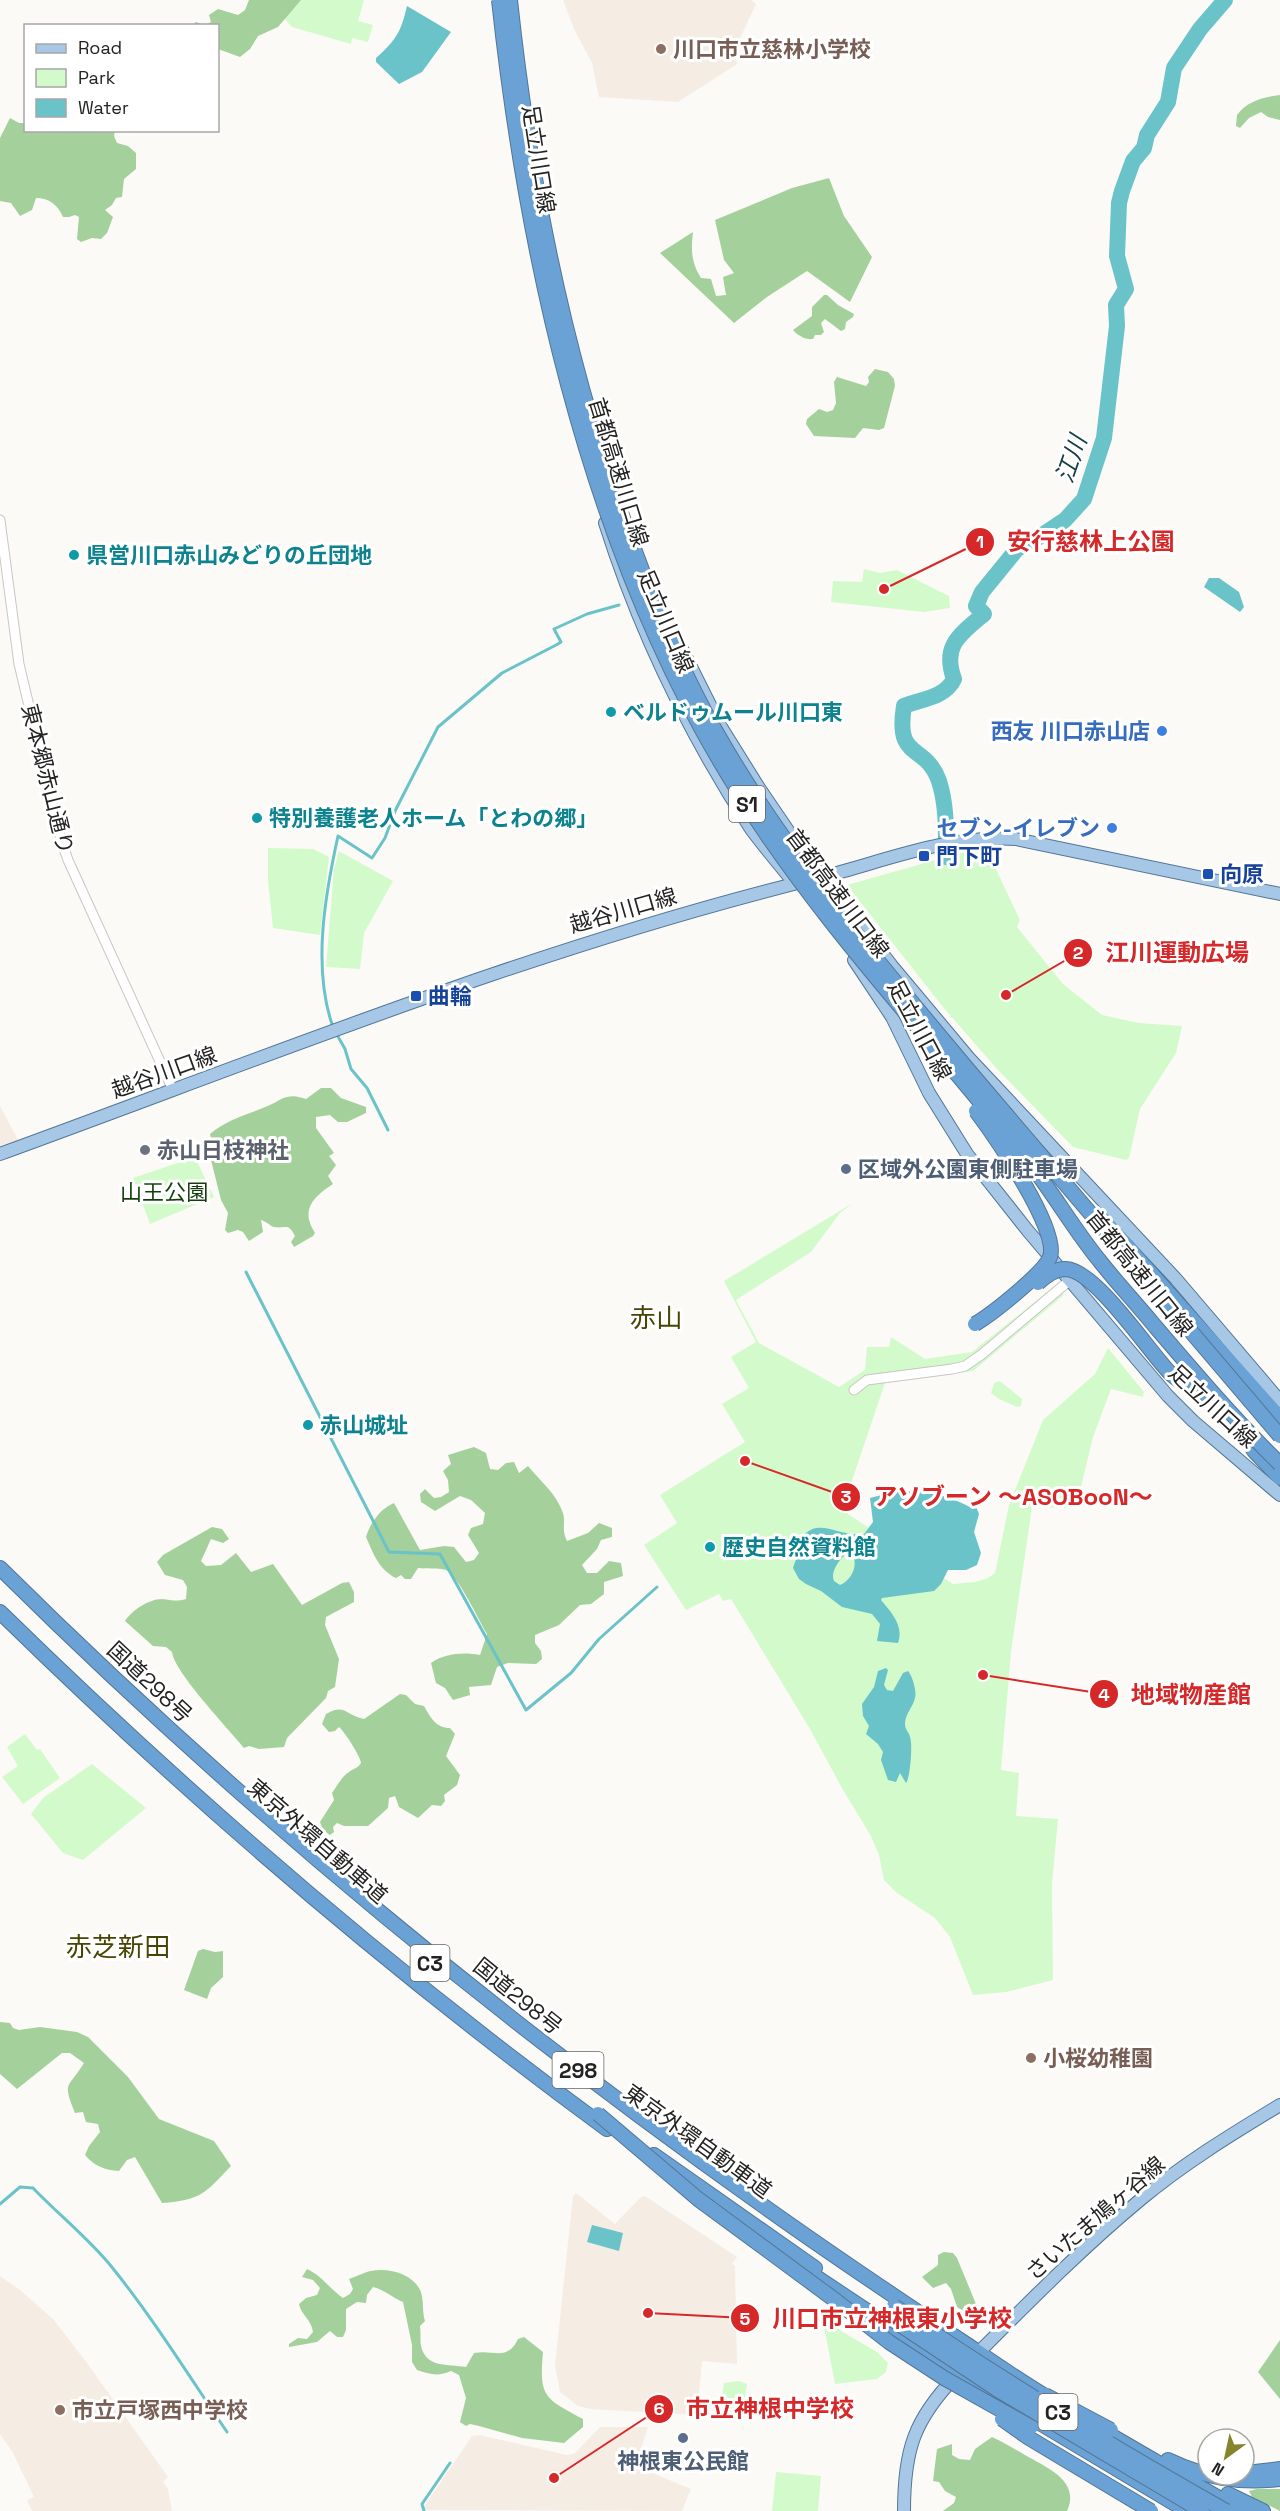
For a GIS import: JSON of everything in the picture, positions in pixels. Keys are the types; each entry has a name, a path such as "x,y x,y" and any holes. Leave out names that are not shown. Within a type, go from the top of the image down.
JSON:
{"highway":[{"name":"首都高速川口線","path":"497,0 515,122 548,301 596,477 646,617 694,715 739,793 808,892 1025,1157 1098,1259 1225,1408 1280,1464"},
{"name":"首都高速川口線","path":"510,0 525,117 541,209 583,393 616,501 668,635 713,728 747,785 882,968 1280,1436"},
{"path":"912,1021 940,1064 990,1129 1016,1169 1051,1241 1051,1255 1044,1268 978,1328 1049,1274 1065,1269 1073,1270 1098,1289 1170,1372 1180,1381 1225,1408 1255,1452 1280,1478"},
{"path":"1062,1179 1134,1253 1280,1418"},
{"path":"0,1568 444,1964"},
{"name":"国道298号","path":"0,1568 46,1614 201,1757 311,1854 531,2034 681,2147 979,2353 1085,2420 1241,2511"},
{"name":"東京外環自動車道","path":"0,1578 209,1775 320,1871 458,1986 685,2159 940,2338 1100,2439 1226,2511"},
{"name":"東京外環自動車道","path":"0,1601 131,1725 296,1872 450,2000 598,2114 792,2252 998,2390 1202,2511"},
{"name":"298","path":"0,1612 166,1767 380,1953 482,2035 694,2192 792,2261 959,2373 1187,2511"},
{"path":"0,1624 307,1900 380,1953"},
{"path":"598,2114 698,2199 836,2300 889,2342 1029,2438 1151,2511"},
{"path":"940,2338 1192,2471 1220,2478 1250,2481 1280,2479"},
{"path":"944,2378 1175,2511"},
{"name":"298","path":"1085,2420 1263,2511"},
{"path":"1168,2460 1196,2467"},
{"path":"1256,2472 1280,2469"}],"main road":[{"name":"足立川口線","path":"497,0 527,223 554,343 586,464 611,543 656,657 687,718 752,830 878,995 901,1034 929,1093 967,1154 1167,1396 1280,1495"},
{"name":"足立川口線","path":"515,0 528,109 548,221 572,336 608,464 661,609 721,727 759,788 822,877 892,966 969,1058 1176,1279 1280,1401"},
{"name":"越谷川口線","path":"0,1154 551,953 794,883 943,845 1004,838 1280,894"},
{"name":"さいたま鳩ヶ谷線","path":"904,2511 905,2469 915,2433 930,2405 959,2373 1097,2238 1141,2199 1207,2151 1280,2104"}],"street":[{"name":"東本郷赤山通り","path":"0,520 19,664 61,840 87,903 173,1090"},
{"path":"854,1390 867,1380 965,1366 1070,1280"}],"shaded area":[{"name":"川口市立慈林小学校","path":"563,0 751,0 756,4 741,36 735,57 737,64 678,102 599,97 592,63 574,29"},
{"path":"0,1106 18,1140 0,1146"},
{"path":"576,2193 615,2224 640,2198 645,2196 737,2257 732,2264 735,2266 737,2364 702,2361 697,2415 590,2409 578,2406 560,2392 555,2365 573,2196"},
{"name":"市立戸塚西中学校","path":"0,2276 53,2319 87,2363 168,2477 163,2482 168,2489 172,2511 32,2511 27,2500 34,2497 12,2451 0,2434"},
{"path":"600,2427 648,2427 641,2449 645,2450 638,2467 691,2489 682,2511 425,2510 424,2507 472,2436 479,2435 567,2455 574,2454"}],"green space":[{"path":"249,0 301,0 278,27 258,36 250,49 240,57 219,49 219,24 207,24 211,22 209,15 218,9 238,15 245,10"},
{"path":"298,0 364,0 358,21 373,25 368,42 352,38 351,44 292,27 282,16"},
{"path":"1280,95 1280,120 1268,117 1261,112 1249,118 1240,128 1236,126 1237,115 1246,106"},
{"path":"10,118 24,123 24,132 115,132 117,143 128,146 136,153 136,169 124,179 122,197 116,198 105,210 113,217 107,233 101,239 92,238 81,242 77,239 79,217 75,215 63,217 56,206 49,201 36,198 32,210 20,216 11,203 0,201 0,138"},
{"path":"829,178 844,216 872,257 850,302 807,271 767,297 734,323 660,253 693,232 692,256 695,267 701,278 711,279 716,296 726,295 723,277 734,273 724,260 715,220 792,188"},
{"path":"824,295 854,314 853,317 846,322 845,329 841,331 825,319 821,323 824,332 821,335 815,335 813,339 800,336 793,330 812,316 812,307"},
{"path":"875,369 888,372 894,379 895,386 884,428 879,430 863,428 855,438 814,436 806,424 807,419 819,409 827,412 833,410 836,403 834,382 837,377 866,386 869,382 868,377"},
{"path":"864,569 880,573 897,570 949,596 950,608 924,612 831,602 833,581 862,582"},
{"path":"985,846 1020,920 1017,927 1063,984 1102,1015 1139,1023 1182,1026 1176,1053 1140,1109 1129,1158 1126,1160 1073,1147 997,1069 943,1007 847,885"},
{"path":"268,848 313,849 329,857 320,935 273,928 268,881"},
{"path":"339,851 393,881 364,933 360,969 326,967 334,869"},
{"path":"321,1088 331,1088 341,1098 366,1107 366,1113 347,1122 338,1122 330,1115 316,1117 316,1128 334,1153 329,1156 336,1165 328,1176 333,1184 315,1199 309,1211 315,1233 294,1247 291,1242 295,1236 290,1229 274,1227 261,1220 263,1232 249,1241 243,1232 238,1230 228,1233 225,1230 228,1213 221,1200 210,1156 212,1145 210,1134 231,1121 283,1098 295,1096 306,1099"},
{"name":"山王公園","path":"195,1157 214,1197 150,1224 133,1178"},
{"path":"853,1203 840,1213 811,1252 736,1300 759,1343 839,1387 865,1370 867,1347 889,1347 891,1337 925,1359 972,1352 1056,1285 1064,1295 973,1371 885,1383 842,1510 953,1584 975,1582 995,1573 1009,1505 1043,1420 1095,1374 1108,1348 1144,1392 1143,1397 1111,1389 1093,1437 1076,1508 1032,1507 1011,1652 1001,1770 1019,1773 1016,1816 1058,1819 1052,1884 1053,1980 1006,1992 973,1995 950,1937 935,1918 897,1893 884,1880 879,1855 871,1836 810,1729 731,1599 723,1601 719,1594 686,1610 644,1545 677,1523 660,1495 745,1442 722,1404 749,1388 731,1357 756,1342 724,1281"},
{"path":"1000,1381 1022,1399 1021,1406 1017,1407 991,1393 994,1383"},
{"path":"474,1447 486,1453 490,1469 498,1470 506,1463 514,1462 519,1473 528,1466 560,1506 567,1541 588,1533 599,1523 612,1528 612,1537 601,1540 597,1549 582,1565 587,1573 597,1573 609,1561 621,1563 623,1576 604,1582 604,1594 591,1604 580,1605 559,1625 535,1635 535,1643 541,1651 542,1659 536,1664 508,1663 497,1667 491,1685 469,1687 470,1695 453,1700 445,1688 436,1683 431,1663 455,1654 480,1655 487,1634 451,1574 444,1569 418,1568 411,1579 405,1579 401,1575 396,1578 381,1566 366,1537 377,1517 385,1508 394,1503 420,1550 444,1546 454,1547 466,1562 474,1560 479,1553 468,1535 471,1528 483,1524 485,1513 471,1500 460,1496 435,1511 421,1502 420,1494 425,1489 434,1498 449,1492 448,1480 443,1471 451,1464 448,1455"},
{"path":"212,1527 222,1529 229,1539 223,1543 211,1539 201,1561 206,1566 221,1565 236,1553 251,1572 273,1564 302,1605 342,1583 349,1582 354,1592 354,1602 326,1617 325,1625 339,1659 335,1687 328,1691 326,1698 287,1738 284,1747 259,1749 249,1746 244,1748 191,1686 172,1652 166,1647 153,1646 125,1621 136,1609 146,1603 162,1599 177,1601 186,1599 187,1587 183,1580 165,1575 157,1562 163,1555"},
{"path":"400,1694 406,1695 415,1704 424,1706 434,1721 445,1728 450,1728 455,1734 446,1756 460,1775 457,1785 444,1795 445,1801 441,1806 432,1805 418,1818 399,1807 395,1796 389,1798 388,1808 368,1826 344,1826 337,1823 333,1827 334,1832 330,1835 323,1830 320,1822 334,1800 332,1793 344,1776 361,1763 352,1744 339,1727 329,1732 322,1724 326,1714 341,1710 364,1719"},
{"path":"25,1734 37,1750 40,1749 60,1778 23,1804 2,1777 18,1766 7,1747"},
{"path":"92,1764 146,1808 83,1860 63,1853 31,1814 43,1798"},
{"path":"203,1949 223,1951 223,1977 211,1988 207,1999 184,1990 198,1951"},
{"path":"0,2022 10,2023 13,2028 19,2030 40,2027 77,2032 88,2037 128,2077 159,2119 214,2141 231,2166 202,2194 186,2200 162,2203 135,2157 127,2160 119,2171 96,2165 85,2155 100,2132 98,2124 86,2122 83,2112 75,2113 68,2090 84,2063 70,2053 62,2053 17,2089 0,2074"},
{"path":"944,2252 953,2253 957,2258 981,2316 978,2321 957,2307 951,2289 946,2283 933,2288 922,2277 938,2265 938,2255"},
{"path":"307,2269 343,2298 353,2289 349,2279 368,2272 385,2270 407,2276 421,2292 425,2321 420,2326 421,2346 427,2358 438,2364 466,2367 474,2353 505,2352 514,2346 518,2339 524,2337 543,2352 542,2378 547,2394 560,2406 583,2419 583,2427 564,2443 522,2438 470,2424 466,2426 460,2422 466,2398 459,2375 451,2371 430,2374 417,2370 412,2362 412,2345 403,2302 373,2287 367,2295 366,2303 357,2302 346,2309 346,2330 343,2337 337,2337 330,2331 317,2342 289,2347 289,2344 298,2338 307,2339 313,2332 299,2304 306,2298 317,2295 320,2288 313,2280 302,2277"},
{"path":"829,2315 841,2331 877,2352 888,2363 886,2372 877,2379 835,2384 822,2316"},
{"path":"1280,2340 1280,2399 1258,2372"},
{"path":"739,2381 747,2384 742,2416 719,2416 724,2383"},
{"path":"992,2437 1059,2476 1069,2491 1070,2500 1067,2511 943,2511 954,2503 956,2497 945,2491 939,2482 933,2481 937,2449 952,2444 952,2455 959,2459 970,2460 975,2449"},
{"path":"776,2472 821,2476 818,2511 772,2511"},
{"path":"1280,2489 1280,2511 1252,2497 1249,2491"}],"water":[{"path":"407,6 451,32 422,72 399,84 376,62 376,58 397,35"},
{"path":"1209,578 1219,578 1239,592 1244,607 1240,612 1204,587"},
{"path":"894,1492 925,1492 953,1499 972,1508 975,1504 979,1514 974,1532 981,1553 977,1565 966,1570 948,1570 941,1584 934,1591 882,1598 881,1600 898,1625 898,1643 877,1641 880,1624 872,1614 842,1607 821,1591 799,1579 793,1568 798,1553 794,1550 801,1538 809,1531 825,1528 864,1534 873,1522 870,1498","holes":["846,1554 854,1558 854,1570 850,1578 840,1585 834,1581 834,1570 841,1559"]},
{"path":"886,1668 888,1670 884,1685 887,1690 893,1691 903,1673 908,1671 915,1687 915,1698 905,1724 911,1747 910,1769 906,1783 900,1773 896,1782 888,1780 881,1760 883,1752 878,1744 866,1734 869,1726 863,1716 862,1704 874,1687 878,1671"},
{"path":"592,2225 623,2233 619,2251 587,2242"}],"waterway":[{"name":"江川","path":"946,857 945,809 942,790 933,769 907,744 902,724 904,706 939,694 950,685 954,679 950,658 952,649 960,635 984,614 976,606 982,592 1017,549 1065,520 1084,499 1104,438 1117,326 1116,305 1126,289 1117,256 1119,203 1122,191 1133,161 1144,148 1147,135 1168,102 1174,68 1200,29 1225,0"},
{"path":"333,1027 323,981 322,957 325,907 338,836 372,858 385,838 395,811 438,727 502,673 561,642 554,629 587,614 619,605"},
{"path":"336,1033 345,1049 351,1069 367,1088 388,1130"},
{"path":"246,1272 389,1552 440,1554 526,1710 571,1673 599,1639 657,1587"},
{"path":"0,2204 20,2187 33,2188 93,2246 142,2306 227,2432"},
{"path":"424,2511 422,2504 450,2463"}],"place":[{"name":"川口市立慈林小学校","path":"661,49"},
{"name":"県営川口赤山みどりの丘団地","path":"74,555"},
{"name":"安行慈林上公園","path":"884,589"},
{"name":"ベルドゥムール川口東","path":"611,712"},
{"name":"西友 川口赤山店","path":"1162,731"},
{"name":"特別養護老人ホーム「とわの郷」","path":"257,818"},
{"name":"セブン-イレブン","path":"1112,828"},
{"name":"門下町","path":"924,856"},
{"name":"向原","path":"1208,874"},
{"name":"江川運動広場","path":"1006,995"},
{"name":"曲輪","path":"416,996"},
{"name":"赤山日枝神社","path":"145,1150"},
{"name":"区域外公園東側駐車場","path":"846,1169"},
{"name":"赤山城址","path":"308,1425"},
{"name":"アソブーン ～ASOBooN～","path":"745,1461"},
{"name":"歴史自然資料館","path":"710,1547"},
{"name":"地域物産館","path":"983,1675"},
{"name":"小桜幼稚園","path":"1031,2058"},
{"name":"川口市立神根東小学校","path":"648,2313"},
{"name":"市立戸塚西中学校","path":"60,2410"},
{"name":"神根東公民館","path":"683,2438"},
{"name":"市立神根中学校","path":"554,2478"}],"district":[{"name":"赤山","path":"656,1318"},
{"name":"赤芝新田","path":"118,1947"}]}
